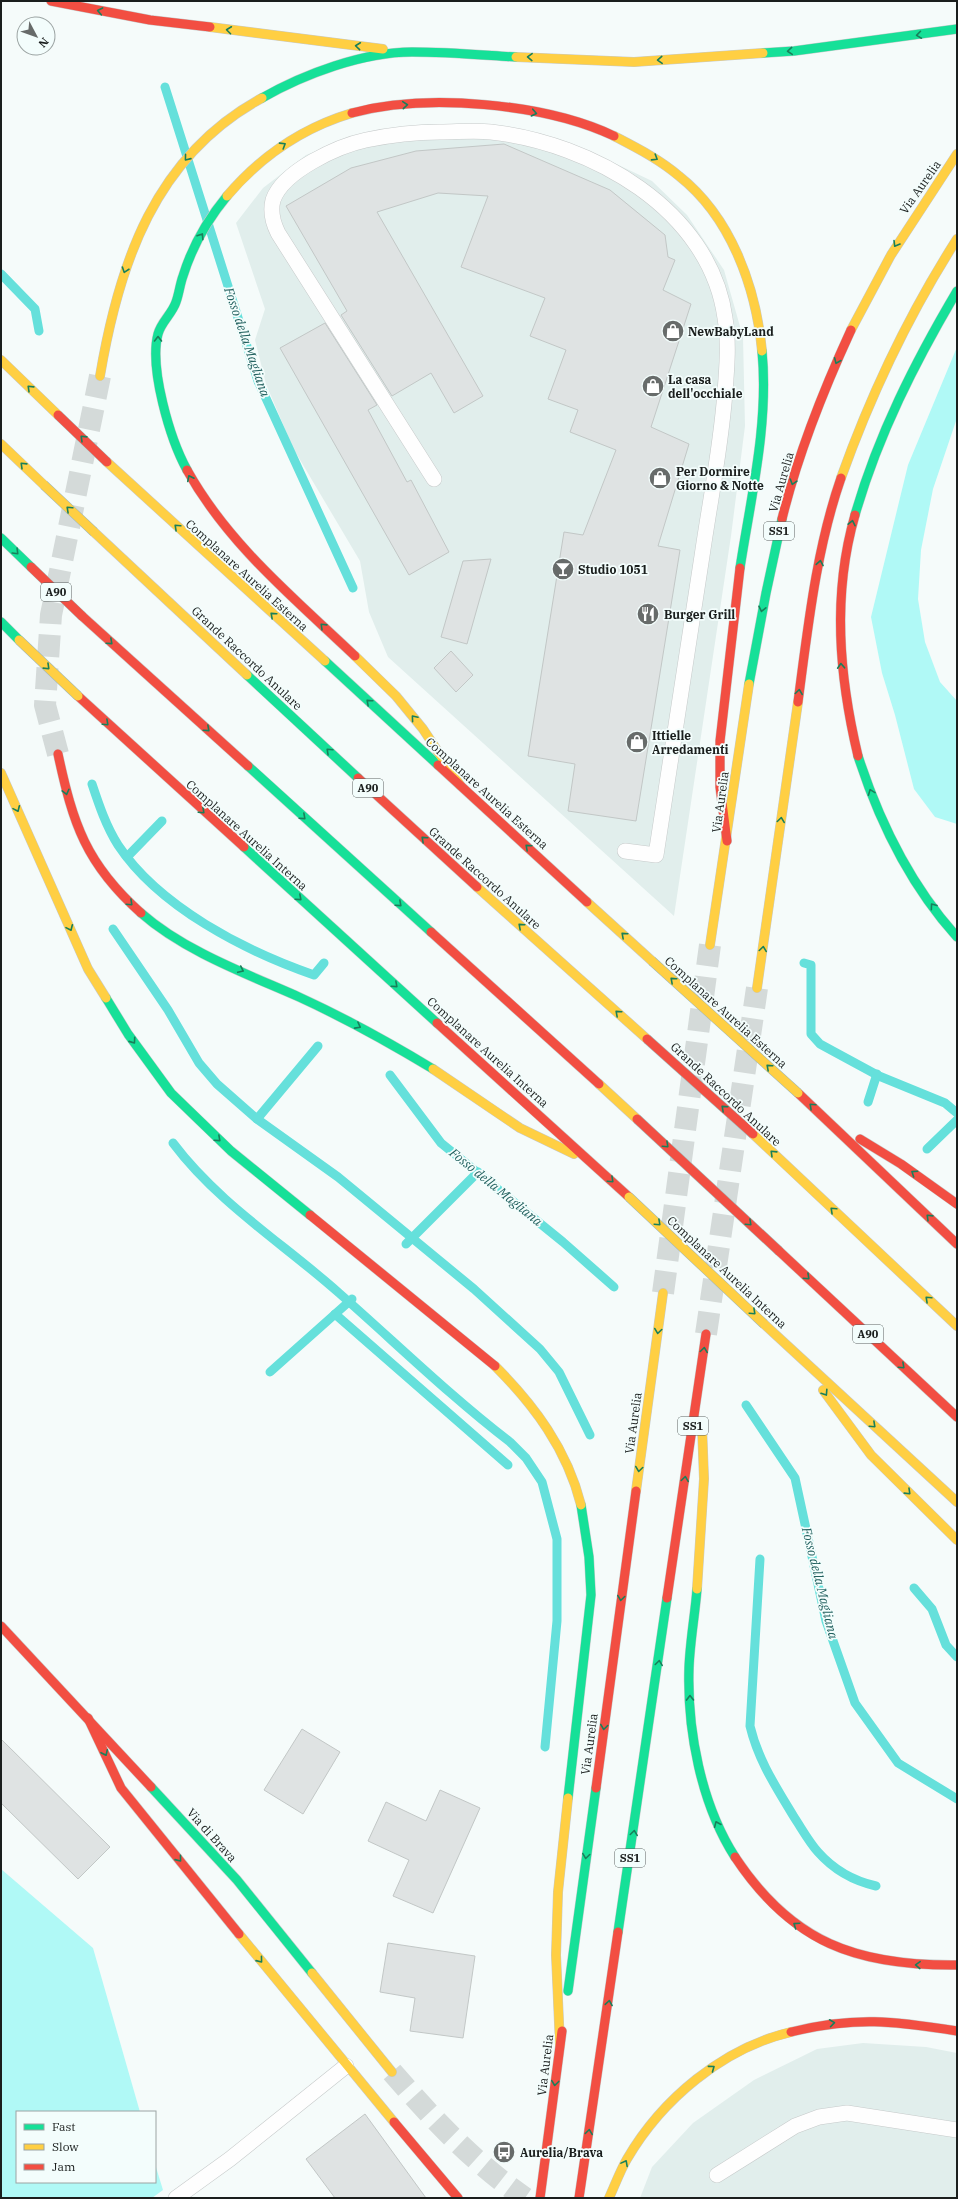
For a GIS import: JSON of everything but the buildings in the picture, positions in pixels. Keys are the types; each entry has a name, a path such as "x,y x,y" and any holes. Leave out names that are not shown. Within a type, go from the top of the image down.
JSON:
{"main road":[{"path":"51,1 150,20 410,52 634,62 808,49 957,29"},
{"path":"100,376 115,301 138,234 154,204 173,175 214,130 264,94 319,70 386,54 410,52"},
{"path":"460,785 423,729 396,696 244,550 222,526 191,480 177,450 166,418 160,391 158,360 158,332 174,309 184,271 198,240 229,194 252,169 282,145 319,126 360,112 391,106 424,103 487,106 552,116 595,128 627,141 661,161 681,176 718,219 737,253 752,294 759,322 764,375 760,440 753,502 742,558 720,724 720,786 726,841"},
{"name":"Via Aurelia","path":"710,945 755,643 778,538 806,438 852,326 877,278 917,210 957,154"},
{"path":"757,988 805,648 822,553 837,492 858,431 897,344 940,264 957,239"},
{"path":"957,291 914,369 871,465 849,538 844,571 840,624 841,670 848,716 858,759 880,815 904,863 957,937"},
{"name":"Complanare Aurelia Esterna","path":"1,360 107,462 798,1093 957,1244"},
{"name":"Grande Raccordo Anulare","path":"1,444 408,825 647,1039 957,1326"},
{"name":"A90","path":"1,538 82,616 637,1119 957,1417"},
{"name":"Complanare Aurelia Interna","path":"1,622 78,696 212,820 592,1162 764,1324 957,1502"},
{"path":"58,754 73,818 84,843 104,876 139,911 157,925 216,958 357,1026 443,1075 533,1136 592,1162"},
{"path":"1,773 88,969 128,1034 171,1093 231,1151 486,1357 524,1395 538,1414 567,1463 578,1489 585,1518 590,1561 591,1595 558,1892 556,1955 560,2045"},
{"path":"826,1119 901,1164 957,1204"},
{"name":"Via Aurelia","path":"540,2198 663,1293"},
{"name":"SS1","path":"579,2198 706,1334"},
{"path":"804,1360 858,1439 890,1475 957,1540"},
{"path":"697,1393 703,1430 704,1474 697,1593 690,1666 689,1702 694,1743 709,1801 718,1825 744,1872 762,1895 793,1922 818,1939 838,1949 871,1958 908,1964 957,1965"},
{"name":"Via di Brava","path":"1,1626 237,1880 392,2072"},
{"path":"88,1718 121,1788 346,2066 458,2198"},
{"path":"609,2198 629,2155 652,2124 689,2086 714,2066 742,2048 785,2031 838,2022 892,2021 957,2031"}],"lane":[{"path":"434,479 278,233 272,218 272,202 278,190 289,179 312,162 327,154 365,140 420,132 490,132 538,141 578,153 611,170 640,190 673,217 691,238 707,263 719,292 725,317 728,344 723,412 712,498 656,855 625,851"},
{"path":"176,2198 230,2159 346,2066"},
{"path":"717,2175 795,2126 818,2117 847,2113 957,2130"}],"shaded area":[{"path":"430,124 496,129 608,160 652,181 687,215 724,270 743,337 745,426 731,536 674,916 388,657 369,612 360,561 293,448 266,384 255,340 265,309 236,223 263,188 306,155 356,135"},
{"path":"957,347 957,418 933,489 921,550 918,599 925,642 940,682 957,701 957,824 935,817 914,789 895,715 882,673 871,617 908,465"},
{"path":"1,1869 93,1948 140,2111 16,2111 16,2183 156,2183 156,2167 163,2190 152,2198 1,2198"},
{"path":"863,2043 926,2047 957,2053 957,2198 640,2198 652,2167 693,2123 754,2080 817,2049"}],"waterway":[{"name":"Fosso della Magliana","path":"165,87 258,381 353,588"},
{"path":"1,274 35,309 39,331"},
{"path":"92,784 106,823 118,845 135,867 156,888 180,907 232,940 287,965 314,975 324,963"},
{"path":"127,857 162,821"},
{"path":"113,929 168,1010 199,1063 217,1084 257,1119 338,1177 474,1289 540,1349 559,1372 590,1435"},
{"path":"804,963 811,965 811,1034 820,1044 879,1076 945,1103 957,1113"},
{"path":"257,1119 318,1046"},
{"path":"868,1102 877,1074"},
{"name":"Fosso della Magliana","path":"390,1075 441,1143 563,1242 614,1287"},
{"path":"927,1149 957,1120"},
{"path":"173,1143 210,1185 231,1204 318,1275 445,1388 510,1442 526,1458 542,1482 557,1539 557,1621 545,1747"},
{"path":"406,1244 478,1172"},
{"path":"270,1372 352,1299"},
{"path":"335,1314 508,1465"},
{"name":"Fosso della Magliana","path":"746,1405 795,1478 826,1621 855,1703 898,1763 957,1799"},
{"path":"760,1559 750,1726 753,1738 774,1784 815,1848 830,1864 844,1874 876,1886"},
{"path":"914,1588 932,1609 946,1645 957,1657"}],"tunnel":[{"path":"58,754 45,705 51,615 100,376"},
{"path":"663,1293 710,945"},
{"path":"706,1334 757,988"},
{"path":"392,2072 454,2139 488,2170 525,2198"}],"traffic: fast":[{"path":"763,53 794,51 957,29"},
{"path":"262,98 278,89 315,73 354,60 374,56 412,52 516,57"},
{"path":"187,470 174,440 163,403 156,365 158,334 177,299 182,279 196,244 213,214 227,196"},
{"path":"855,515 864,485 886,428 912,372 957,291"},
{"path":"740,568 754,487 761,433 764,378 762,351"},
{"path":"749,684 782,519"},
{"path":"1,538 31,567"},
{"path":"1,622 19,640"},
{"path":"325,661 438,765"},
{"path":"247,675 358,778"},
{"path":"858,756 876,805 898,852 925,896 957,937"},
{"path":"248,766 431,932"},
{"path":"244,847 437,1023"},
{"path":"141,913 158,927 196,950 217,961 333,1013 384,1040 433,1069"},
{"path":"106,998 128,1034 171,1093 231,1151 310,1215"},
{"path":"568,1798 591,1595 589,1557 581,1505"},
{"path":"697,1589 689,1668 689,1692 694,1741 698,1766 713,1814 735,1857"},
{"path":"618,1932 667,1598"},
{"path":"151,1787 237,1880 312,1973"},
{"path":"568,1991 596,1788"}],"traffic: slow":[{"path":"210,27 383,49"},
{"path":"516,57 634,62 763,53"},
{"path":"100,376 118,293 131,254 148,216 169,182 194,150 225,122 262,98"},
{"path":"227,196 268,156 299,135 334,119 352,113"},
{"path":"614,136 664,164 697,193 713,212 727,233 747,278 754,302 762,351"},
{"path":"851,330 891,255 957,154"},
{"path":"841,478 865,416 892,355 939,267 957,239"},
{"path":"1,360 58,415"},
{"path":"1,444 44,485"},
{"path":"107,462 325,661"},
{"path":"44,485 94,532"},
{"path":"94,532 247,675"},
{"path":"19,640 78,696"},
{"path":"355,656 396,696 423,729 460,785"},
{"path":"710,945 749,684"},
{"path":"757,988 798,702"},
{"path":"1,773 88,969 106,998"},
{"path":"477,887 647,1039"},
{"path":"587,902 652,961"},
{"path":"652,961 798,1093"},
{"path":"433,1069 520,1128 574,1154"},
{"path":"599,1084 637,1119"},
{"path":"753,1134 957,1326"},
{"path":"629,1197 764,1324"},
{"path":"636,1491 663,1293"},
{"path":"764,1324 957,1502"},
{"path":"495,1366 523,1396 547,1429 567,1465 581,1505"},
{"path":"823,1390 871,1455 957,1540"},
{"path":"697,1589 704,1479 702,1426"},
{"path":"560,2045 556,1955 558,1892 568,1798"},
{"path":"239,1934 394,2122"},
{"path":"312,1973 392,2072"},
{"path":"609,2198 624,2164 641,2137 676,2097 718,2063 742,2050 791,2032"}],"traffic: jam":[{"path":"51,1 150,20 210,27"},
{"path":"352,113 382,107 414,104 449,103 484,105 520,109 554,116 586,125 614,136"},
{"path":"782,519 803,446 851,330"},
{"path":"58,415 107,462"},
{"path":"187,470 203,497 242,546 286,591 355,656"},
{"path":"798,702 809,617 819,561 832,505 841,478"},
{"path":"855,515 843,575 841,636 846,696 858,756"},
{"path":"31,567 82,616"},
{"path":"727,841 720,787 720,741 740,568"},
{"path":"82,616 248,766"},
{"path":"78,696 244,847"},
{"path":"58,754 76,822 84,841 107,877 122,895 141,913"},
{"path":"438,765 587,902"},
{"path":"358,778 477,887"},
{"path":"431,932 599,1084"},
{"path":"437,1023 629,1197"},
{"path":"647,1039 753,1134"},
{"path":"798,1093 957,1244"},
{"path":"637,1119 779,1251"},
{"path":"860,1139 901,1164 957,1204"},
{"path":"310,1215 495,1366"},
{"path":"779,1251 957,1417"},
{"path":"667,1598 706,1334"},
{"path":"596,1788 636,1491"},
{"path":"1,1626 151,1787"},
{"path":"88,1718 121,1788 239,1934"},
{"path":"735,1857 757,1886 780,1910 804,1929 830,1944 858,1954 888,1961 957,1965"},
{"path":"579,2198 618,1932"},
{"path":"791,2032 814,2027 855,2022 894,2023 957,2031"},
{"path":"540,2198 562,2031"},
{"path":"394,2122 458,2198"}],"place":[{"name":"NewBabyLand","path":"673,331"},
{"name":"La casa dell'occhiale","path":"653,386"},
{"name":"Per Dormire Giorno & Notte","path":"660,478"},
{"name":"Studio 1051","path":"563,569"},
{"name":"Burger Grill","path":"648,614"},
{"name":"Ittielle Arredamenti","path":"637,742"},
{"name":"Aurelia/Brava","path":"504,2152"}]}
